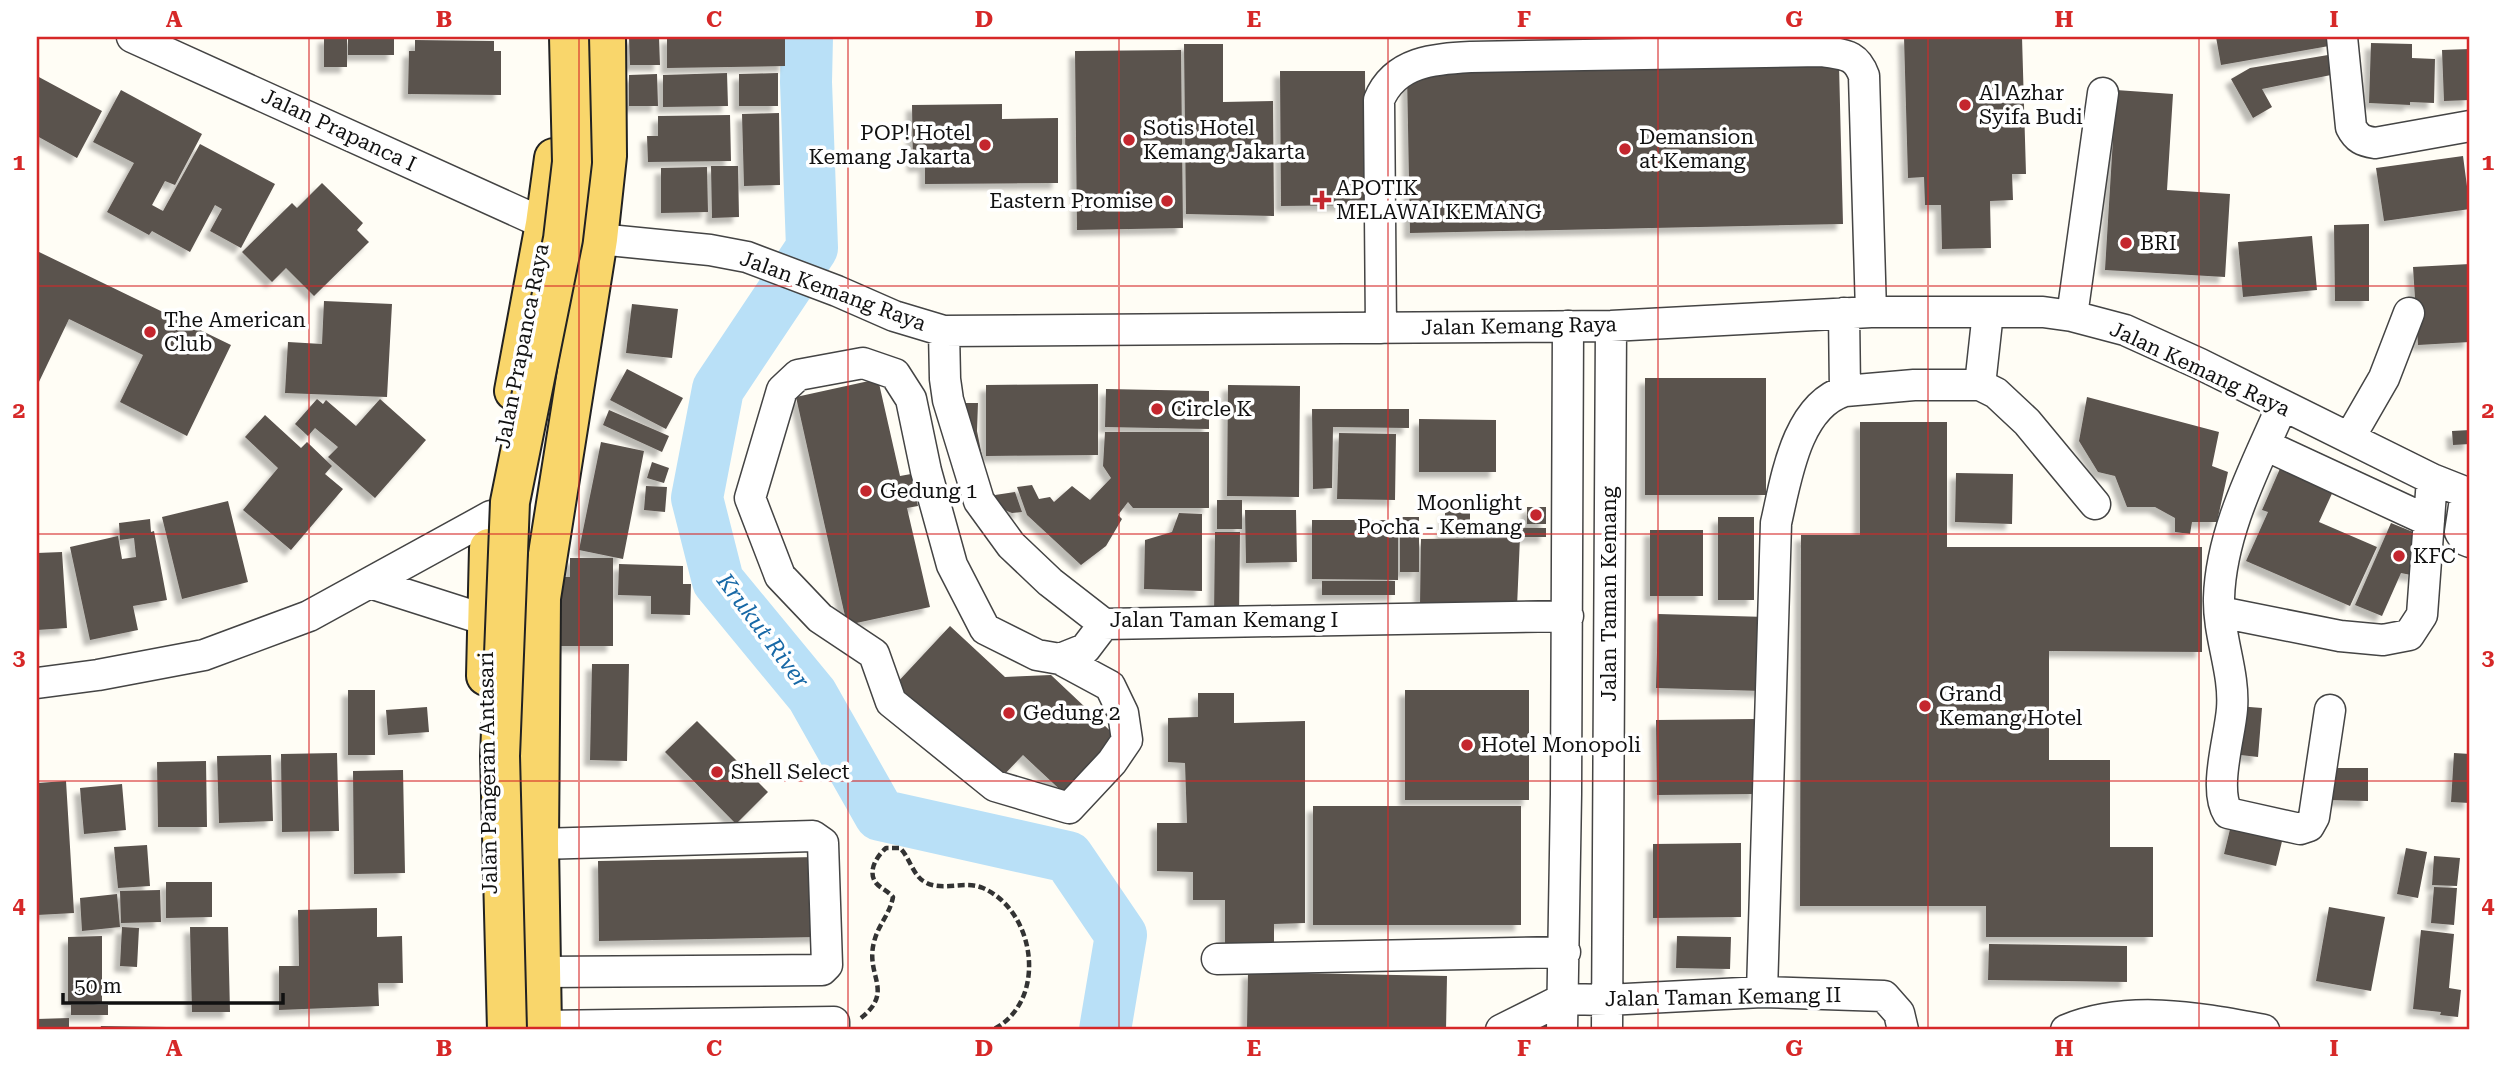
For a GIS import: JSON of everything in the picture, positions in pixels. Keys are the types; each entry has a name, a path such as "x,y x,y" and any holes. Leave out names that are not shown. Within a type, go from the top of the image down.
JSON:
{"main road":[{"name":"Jalan Prapanca Raya","path":"491,516 545,224 555,153 551,37"},
{"path":"529,1029 500,756 510,502 564,239 572,162 569,37"},
{"path":"529,1029 518,757 524,577 532,496 579,237 586,156 585,37"},
{"path":"529,1029 541,972 541,598 598,239 607,156 606,37"},
{"name":"Jalan Pangeran Antasari","path":"491,516 486,620 486,760 494,1030"}],"street":[{"name":"Jalan Prapanca I","path":"132,37 193,49 545,224"},
{"path":"2342,37 2351,127 2355,136 2364,141 2375,142 2470,125"},
{"path":"1381,328 1379,100 1385,85 1418,65 1440,59 1822,51 1849,56 1860,65 1864,76 1858,312 1844,391"},
{"path":"2072,316 2103,93"},
{"name":"Jalan Kemang Raya","path":"545,224 598,239 710,250 747,257 894,316 944,331 1611,326 1858,312 2043,312 2072,316 2125,330 2200,364 2432,479 2468,493"},
{"path":"1980,385 1989,312"},
{"path":"2350,437 2384,379 2410,313"},
{"name":"Jalan Taman Kemang","path":"1562,1030 1565,952 1569,326"},
{"name":"Jalan Taman Kemang","path":"1607,1030 1611,326"},
{"name":"Jalan Taman Kemang I","path":"944,331 948,400 979,501 1011,545 1050,582 1104,624 1568,616"},
{"path":"863,363 895,374 911,400 926,471 952,565 985,629 1037,655 1060,659 1110,686 1123,713 1127,740 1112,762 1069,808 995,786 891,702 874,654 820,618 780,576 750,498 782,390 798,374 863,363"},
{"path":"1762,992 1776,523 1788,472 1808,421 1817,407 1844,391 1914,385 1980,385 1996,393 2027,422 2095,504"},
{"path":"911,400 948,400"},
{"path":"2282,406 2247,487 2223,564 2220,624 2232,689 2222,790 2223,805 2228,813 2300,829 2309,825 2314,817 2330,710"},
{"path":"2265,445 2429,521"},
{"path":"2220,612 2340,636 2383,640 2410,635 2422,615 2432,479"},
{"path":"2468,493 2460,532 2465,540 2470,542"},
{"path":"37,682 98,675 204,655 309,616 491,516"},
{"path":"370,583 486,620"},
{"path":"1060,659 1085,649 1104,624"},
{"path":"1566,794 1608,793"},
{"path":"539,844 813,836 823,843 827,965 822,970 541,972"},
{"path":"1217,959 1565,952"},
{"name":"Jalan Taman Kemang II","path":"1563,999 1607,1000 1762,992 1884,996 1899,1013 1903,1030"},
{"path":"1501,1030 1563,999"},
{"path":"2066,1030 2109,1017 2153,1015 2257,1030"},
{"path":"529,1029 834,1021 845,1026"}],"path":[{"path":"845,1026 874,1008 878,999 878,985 872,964 873,944 880,923 891,909 893,897 876,884 872,874 876,856 886,848 900,848 909,857 915,873 922,881 934,886 965,884 983,888 1003,902 1020,922 1029,957 1027,984 1019,1006 1001,1026 992,1030"}],"building":[{"path":"324,37 347,37 347,67 324,67"},
{"path":"348,37 394,37 394,55 348,55"},
{"path":"629,37 659,37 660,65 630,65"},
{"path":"667,37 785,38 785,66 667,68"},
{"name":"Al Azhar Syifa Budi","path":"1904,37 2022,37 2026,174 2012,174 2013,200 1990,201 1991,248 1942,249 1941,205 1925,205 1924,177 1908,178"},
{"path":"2216,37 2328,37 2329,46 2221,65"},
{"path":"415,40 494,41 494,51 501,51 501,95 408,94 409,51 415,51"},
{"path":"2371,43 2412,44 2412,58 2435,59 2434,103 2369,103"},
{"path":"1184,44 1223,44 1223,102 1273,101 1274,216 1186,214"},
{"path":"2470,49 2470,100 2444,101 2442,50"},
{"name":"Sotis Hotel Kemang Jakarta","path":"1181,50 1183,228 1077,230 1075,51"},
{"path":"2328,55 2331,75 2262,89 2272,107 2253,118 2231,79 2250,68"},
{"name":"Demansion at Kemang","path":"1839,65 1843,224 1410,233 1407,73"},
{"path":"1280,71 1365,71 1366,205 1281,206"},
{"path":"727,73 728,106 663,107 663,75"},
{"path":"778,73 778,106 739,106 739,74"},
{"path":"657,74 658,106 629,106 629,75"},
{"path":"37,76 102,111 77,158 37,136"},
{"path":"121,90 202,134 175,185 165,181 152,205 163,211 200,144 275,184 241,248 210,231 222,209 215,205 190,252 152,231 149,235 107,212 134,163 93,142"},
{"path":"2116,90 2173,94 2167,190 2230,194 2225,277 2105,270"},
{"name":"POP! Hotel Kemang Jakarta","path":"1002,104 1002,119 1058,118 1058,183 925,184 925,166 913,166 912,105"},
{"path":"779,113 780,185 744,186 742,114"},
{"path":"730,115 731,161 648,162 647,136 658,136 658,116"},
{"path":"2463,156 2470,209 2384,221 2376,168"},
{"path":"711,166 738,166 739,217 712,218"},
{"path":"707,167 708,212 661,213 661,168"},
{"path":"322,183 363,223 357,230 369,242 314,296 286,268 272,282 242,252 292,203 297,208"},
{"path":"2369,224 2369,301 2335,301 2334,225"},
{"path":"2312,236 2317,290 2243,297 2238,242"},
{"name":"The American Club","path":"37,251 231,345 187,436 120,402 143,355 69,319 37,386"},
{"path":"2470,264 2470,342 2418,345 2413,267"},
{"path":"324,301 392,304 387,397 285,393 288,342 322,344"},
{"path":"632,304 678,309 672,358 626,353"},
{"path":"627,369 683,398 666,429 610,400"},
{"path":"1645,378 1766,378 1766,495 1645,495"},
{"name":"Gedung 1","path":"878,379 900,476 911,474 918,506 907,508 930,607 847,625 796,397"},
{"path":"1098,384 1098,455 986,456 986,385"},
{"path":"1228,385 1300,386 1299,497 1227,496"},
{"name":"Circle K","path":"1106,389 1209,391 1209,429 1105,427"},
{"path":"2087,397 2219,432 2212,466 2228,472 2217,522 2192,522 2190,534 2175,532 2175,518 2155,507 2127,507 2115,476 2098,472 2079,441"},
{"path":"317,399 323,404 326,400 356,426 380,399 426,440 375,498 328,457 338,447 315,428 308,436 295,424"},
{"path":"964,403 978,403 977,431 987,481 967,432"},
{"path":"1312,409 1409,409 1409,428 1333,427 1332,488 1313,489"},
{"path":"609,410 669,436 662,452 603,425"},
{"path":"265,415 301,448 307,442 332,466 325,474 343,489 291,550 243,510 278,468 245,437"},
{"path":"1419,419 1496,420 1496,472 1419,472"},
{"name":"Grand Kemang Hotel","path":"1860,422 1947,422 1947,547 2202,547 2202,652 2049,651 2049,760 2110,760 2110,847 2153,847 2153,937 1986,937 1986,906 1800,906 1801,535 1860,535"},
{"path":"2470,430 2470,444 2453,445 2452,431"},
{"path":"1105,432 1209,432 1209,508 1133,508 1128,502 1118,515 1122,519 1106,546 1081,565 1027,515 1017,487 1032,485 1039,499 1050,497 1054,502 1072,486 1090,500 1111,478 1103,466"},
{"path":"1339,433 1396,434 1395,500 1337,499"},
{"path":"601,442 644,451 623,559 579,550"},
{"path":"652,462 669,468 664,483 647,478"},
{"path":"2282,464 2335,487 2319,522 2377,547 2350,606 2246,561 2268,512 2262,510"},
{"path":"1956,473 2013,474 2012,524 1955,522"},
{"path":"646,486 667,487 665,512 644,510"},
{"path":"1015,492 1022,512 1012,513 997,507 995,495"},
{"path":"1217,500 1242,500 1242,529 1217,529"},
{"path":"228,501 248,582 182,599 162,517"},
{"name":"Moonlight Pocha - Kemang","path":"1527,507 1546,507 1546,524 1527,524"},
{"path":"1245,510 1296,510 1297,562 1246,563"},
{"path":"1445,511 1470,511 1470,525 1445,525"},
{"path":"1179,513 1202,514 1202,591 1144,589 1145,540 1172,532"},
{"path":"1400,517 1419,517 1419,572 1400,572"},
{"path":"1718,517 1754,517 1754,600 1718,600"},
{"path":"150,519 167,600 133,606 138,630 90,640 70,547 118,536 122,559 136,557 134,538 120,540 119,523"},
{"path":"1312,520 1398,520 1398,580 1312,579"},
{"name":"KFC","path":"2391,523 2418,534 2416,576 2401,573 2382,616 2355,605"},
{"path":"1443,527 1546,528 1546,537 1520,537 1517,607 1420,605 1421,539 1516,538 1443,536"},
{"path":"1650,530 1703,530 1703,596 1650,596"},
{"path":"1215,532 1240,532 1239,616 1214,616"},
{"path":"62,552 67,628 37,630 37,553"},
{"path":"570,558 613,558 613,646 560,646 560,577 570,577"},
{"path":"619,564 683,566 683,584 691,584 690,615 651,614 651,596 618,595"},
{"path":"1322,581 1395,581 1395,595 1322,595"},
{"path":"1658,614 1767,617 1764,691 1656,688"},
{"name":"Gedung 2","path":"950,626 1005,677 1051,675 1122,742 1069,798 1023,755 998,781 895,685"},
{"path":"592,664 629,664 627,761 590,760"},
{"path":"348,690 375,690 375,755 348,755"},
{"name":"Hotel Monopoli","path":"1405,690 1529,690 1529,800 1405,800"},
{"path":"1198,693 1234,693 1234,723 1305,721 1305,923 1274,924 1274,956 1225,955 1225,900 1193,900 1193,872 1157,871 1157,823 1187,823 1185,763 1168,762 1168,718 1198,717"},
{"path":"2237,706 2262,708 2258,757 2232,754"},
{"path":"427,707 429,732 388,735 386,710"},
{"path":"1756,719 1757,794 1657,795 1656,720"},
{"name":"Shell Select","path":"697,721 768,792 736,824 665,752"},
{"path":"337,753 339,831 282,832 281,754"},
{"path":"2454,753 2470,754 2470,803 2451,802"},
{"path":"271,755 273,821 219,823 217,756"},
{"path":"206,761 207,827 158,827 157,762"},
{"path":"2329,768 2368,768 2368,801 2328,800"},
{"path":"403,770 405,873 354,874 353,771"},
{"path":"66,781 74,913 37,915 37,783"},
{"path":"122,784 126,830 84,834 80,788"},
{"path":"1313,806 1521,806 1521,925 1313,925"},
{"path":"2233,817 2285,829 2276,866 2224,854"},
{"path":"1741,843 1741,917 1653,918 1653,844"},
{"path":"147,845 150,886 118,888 114,847"},
{"path":"2406,848 2427,852 2418,898 2397,894"},
{"path":"2434,856 2460,858 2457,886 2432,885"},
{"path":"817,857 818,937 599,941 598,861"},
{"path":"166,882 212,882 212,917 166,918"},
{"path":"2434,887 2457,888 2454,925 2431,923"},
{"path":"160,890 161,922 121,923 120,891"},
{"path":"117,894 120,927 82,931 80,898"},
{"path":"2329,907 2385,917 2371,991 2316,981"},
{"path":"377,908 377,937 402,936 403,983 378,983 379,1006 279,1010 279,966 299,966 298,910"},
{"path":"122,927 139,928 137,967 120,966"},
{"path":"190,927 228,927 230,1012 192,1012"},
{"path":"2421,930 2454,934 2449,988 2461,990 2458,1017 2413,1009"},
{"path":"102,936 102,1002 68,1002 68,937"},
{"path":"1677,936 1731,937 1730,969 1676,968"},
{"path":"1989,944 2127,946 2127,982 1988,980"},
{"path":"1248,972 1447,976 1446,1030 1247,1027"},
{"path":"71,1005 108,1005 108,1015 71,1015"},
{"path":"69,1018 69,1030 37,1030 37,1019"},
{"path":"101,1026 167,1027 167,1030 100,1030"}],"waterway":[{"name":"Krukut River","path":"807,37 812,248 718,389 697,498 718,581 812,695 880,815 1068,857 1121,935 1105,1030"}],"place":[{"name":"Al Azhar Syifa Budi","path":"1965,105"},
{"name":"Sotis Hotel Kemang Jakarta","path":"1129,140"},
{"name":"POP! Hotel Kemang Jakarta","path":"985,145"},
{"name":"Demansion at Kemang","path":"1625,149"},
{"name":"APOTIK MELAWAI KEMANG","path":"1322,200"},
{"name":"Eastern Promise","path":"1167,201"},
{"name":"BRI","path":"2126,243"},
{"name":"The American Club","path":"150,332"},
{"name":"Circle K","path":"1157,409"},
{"name":"Gedung 1","path":"866,491"},
{"name":"Moonlight Pocha - Kemang","path":"1536,515"},
{"name":"KFC","path":"2399,556"},
{"name":"Grand Kemang Hotel","path":"1925,706"},
{"name":"Gedung 2","path":"1009,713"},
{"name":"Hotel Monopoli","path":"1467,745"},
{"name":"Shell Select","path":"717,772"}]}
